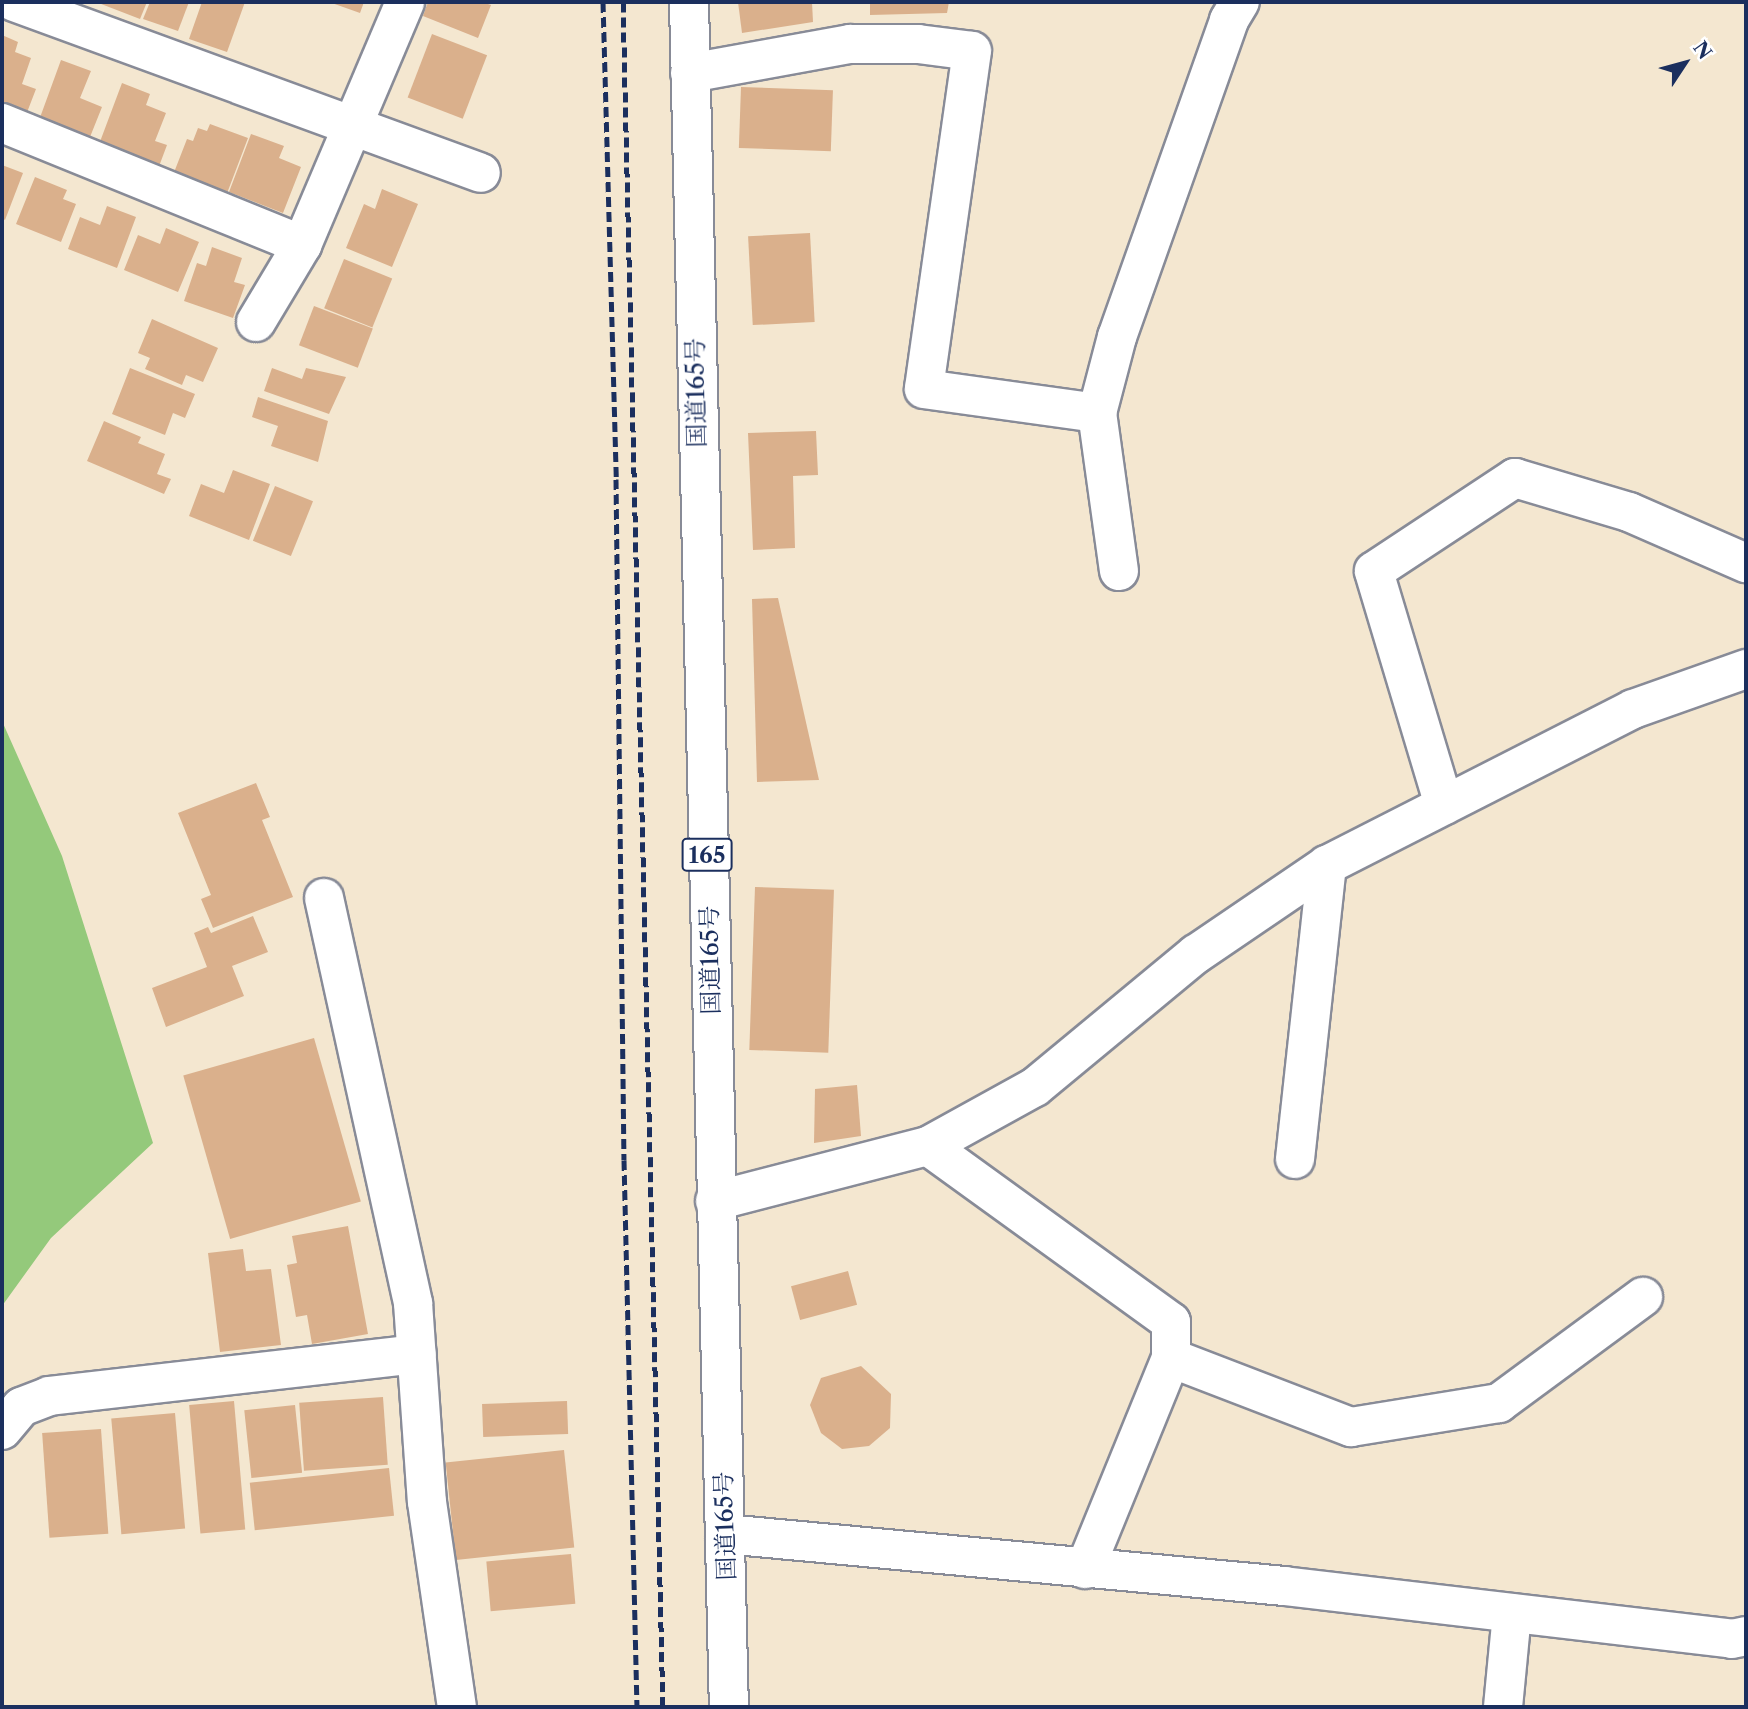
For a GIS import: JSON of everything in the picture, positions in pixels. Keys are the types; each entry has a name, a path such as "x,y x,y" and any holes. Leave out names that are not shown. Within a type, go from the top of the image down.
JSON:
{"main road":[{"path":"14,2 353,129 481,173"},
{"path":"256,322 302,245 405,2"},
{"name":"国道165号","path":"689,2 715,1201 729,1707"},
{"path":"1119,571 1097,413 1117,337 1229,20 1240,2"},
{"path":"690,73 850,44 918,44 972,51 924,389 1097,413"},
{"path":"2,124 302,245"},
{"path":"1444,805 1374,570 1515,478 1629,512 1746,563"},
{"path":"715,1201 928,1146 1035,1087 1196,954 1327,865 1633,709 1746,669"},
{"path":"1295,1159 1327,865"},
{"path":"324,898 413,1303 427,1502 457,1707"},
{"path":"928,1146 1171,1322 1171,1358 1085,1569"},
{"path":"1171,1358 1351,1427 1499,1402 1643,1297"},
{"path":"2,1430 21,1407 49,1396 417,1354"},
{"path":"725,1534 1283,1586 1732,1639 1746,1636"},
{"path":"1503,1707 1512,1613"}],"green space":[{"path":"2,721 62,856 153,1143 51,1238 2,1306"}],"building":[{"path":"96,2 147,2 140,19"},
{"path":"150,2 189,2 178,31 143,19"},
{"path":"202,2 245,2 227,52 189,39"},
{"path":"329,2 364,2 360,13"},
{"path":"428,2 482,2 491,5 478,38 423,16"},
{"path":"738,2 812,2 813,22 742,33"},
{"path":"870,2 949,2 947,13 870,15"},
{"path":"432,34 487,55 463,119 408,97"},
{"path":"2,35 18,42 15,52 31,58 22,84 36,89 26,115 2,107"},
{"path":"61,60 91,71 80,98 102,107 88,142 38,123"},
{"path":"122,83 150,94 146,105 166,113 155,141 167,145 158,169 98,147"},
{"path":"741,87 833,90 831,151 739,148"},
{"path":"210,124 248,138 226,196 173,175 187,139 193,141 198,128 207,131"},
{"path":"251,134 284,146 279,158 301,167 283,213 229,192"},
{"path":"2,165 23,173 5,220 2,218"},
{"path":"35,177 67,190 63,199 76,204 61,242 16,224"},
{"path":"382,189 418,204 392,267 346,248 364,204 375,209"},
{"path":"107,206 136,217 117,268 68,249 80,217 100,225"},
{"path":"166,228 199,242 178,292 124,270 138,235 160,244"},
{"path":"810,233 815,322 753,325 748,236"},
{"path":"212,247 242,258 234,282 245,285 233,318 184,301 197,263 206,266"},
{"path":"344,259 392,278 372,328 324,308"},
{"path":"314,306 373,329 358,368 299,345"},
{"path":"152,319 218,348 203,382 186,375 182,385 145,369 150,358 138,353"},
{"path":"130,368 195,394 185,418 173,413 165,435 112,414"},
{"path":"272,368 302,379 306,368 346,377 329,414 264,391"},
{"path":"258,397 328,421 318,462 271,446 278,426 252,417"},
{"path":"104,421 141,437 138,443 165,454 157,474 171,479 164,494 87,461"},
{"path":"816,431 818,475 793,476 795,548 753,550 748,433"},
{"path":"233,470 270,484 249,540 189,516 201,484 224,493"},
{"path":"275,486 313,501 291,556 253,541"},
{"path":"778,598 819,780 757,782 752,599"},
{"path":"256,783 270,817 262,820 293,897 213,928 201,899 211,895 178,813"},
{"path":"755,887 834,890 828,1053 749,1050"},
{"path":"253,916 268,952 232,966 244,996 166,1027 152,988 207,967 194,933 208,927 211,933"},
{"path":"314,1038 361,1201 230,1239 183,1075"},
{"path":"857,1085 861,1136 814,1143 815,1089"},
{"path":"348,1226 368,1334 312,1344 307,1315 296,1317 287,1265 297,1263 292,1236"},
{"path":"243,1249 246,1271 271,1269 281,1345 220,1352 208,1253"},
{"path":"848,1271 857,1305 800,1320 791,1286"},
{"path":"861,1366 891,1394 890,1428 869,1446 842,1449 821,1433 810,1405 821,1378"},
{"path":"383,1397 388,1465 304,1471 299,1403"},
{"path":"234,1401 245,1530 200,1533 189,1405"},
{"path":"567,1401 568,1434 483,1437 482,1404"},
{"path":"295,1405 302,1473 251,1478 244,1410"},
{"path":"175,1413 185,1529 121,1534 111,1419"},
{"path":"101,1429 108,1534 49,1538 42,1433"},
{"path":"564,1450 574,1547 456,1560 446,1462"},
{"path":"389,1468 394,1516 255,1530 250,1483"},
{"path":"571,1554 575,1604 491,1611 486,1561"}],"railway":[{"path":"603,2 616,479 624,1160 637,1707"},
{"path":"623,2 663,1707"}]}
